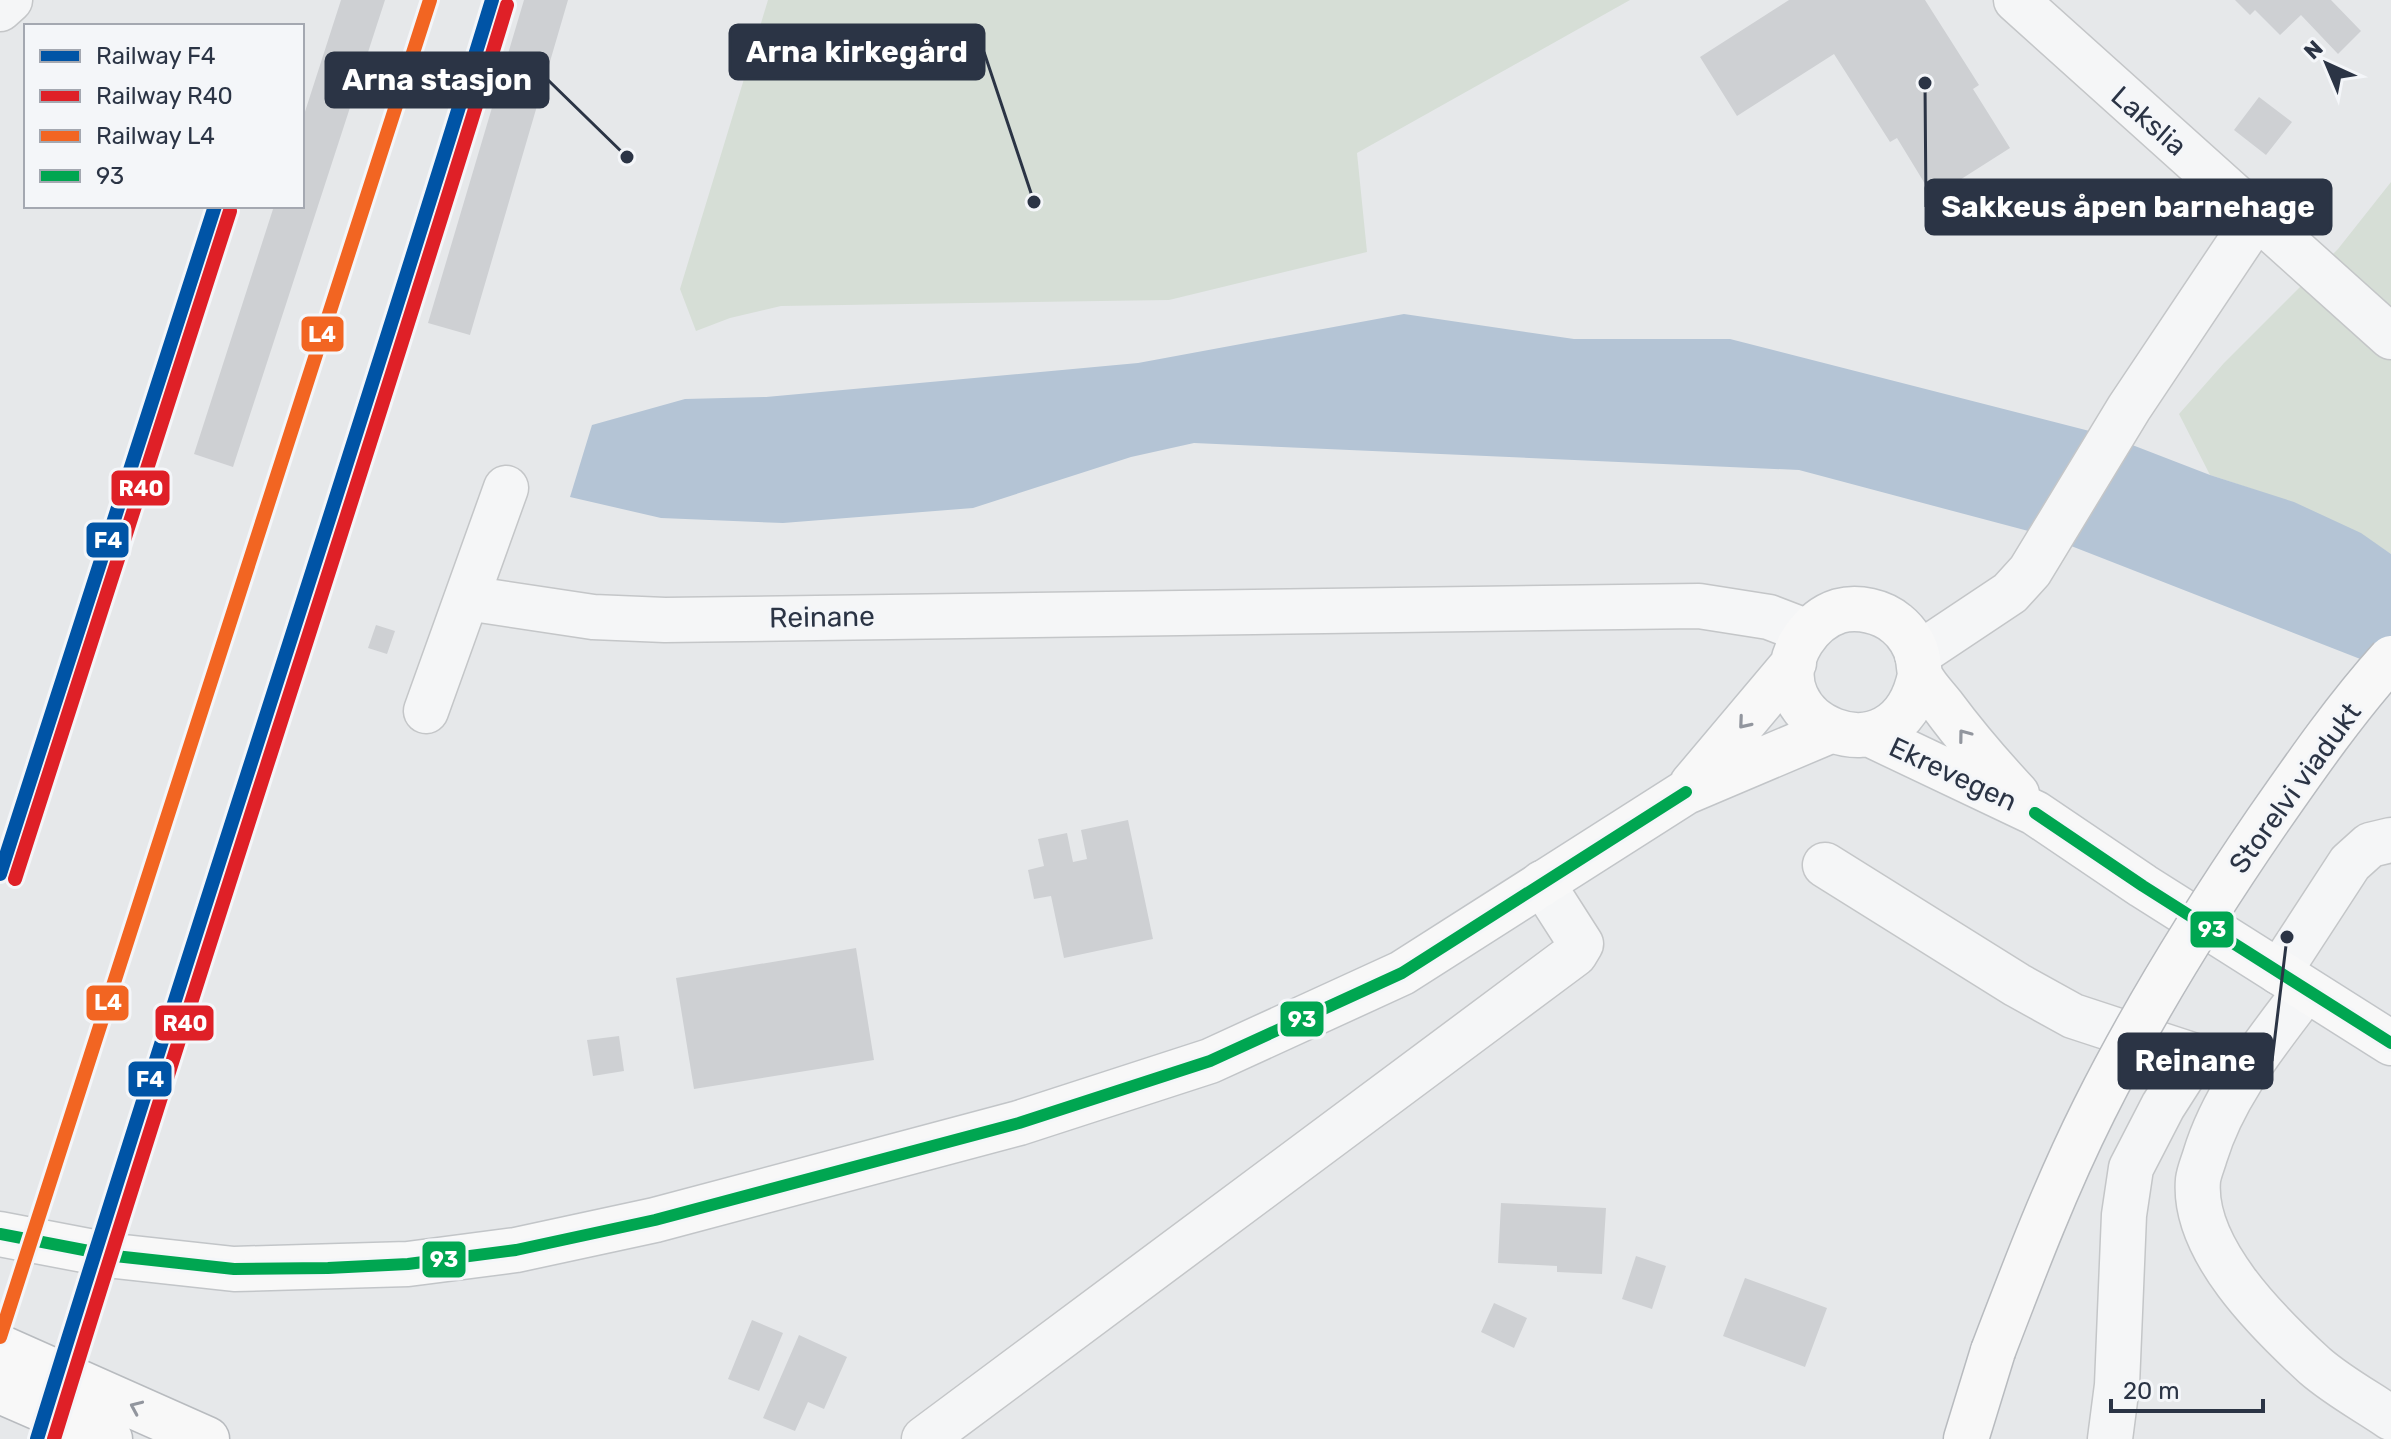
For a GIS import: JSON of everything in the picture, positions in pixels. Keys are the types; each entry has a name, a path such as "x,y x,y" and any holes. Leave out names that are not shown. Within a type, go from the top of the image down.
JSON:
{"main road":[{"path":"0,1234 101,1254 234,1269 408,1264 516,1250 641,1224 1019,1123 1210,1061 1402,973 1686,792 1850,733 1890,727 1905,713 1916,696 1919,665 1909,637 1896,623 1879,613 1860,609 1840,611 1822,619 1686,792"},
{"path":"1801,647 1794,684 1800,703 1813,719 1850,733"},
{"name":"Storelvi viadukt","path":"1966,1439 1993,1351 2037,1237 2094,1110 2157,994 2238,865 2305,767 2391,658"},
{"name":"Ekrevegen","path":"1919,665 1973,747 2035,813"},
{"name":"Ekrevegen","path":"1850,733 2035,813 2391,1043"},
{"path":"0,1347 207,1439"},
{"path":"0,1391 110,1439"}],"street":[{"path":"0,9 10,0"},
{"name":"Lakslia","path":"2016,0 2391,337"},
{"path":"1919,665 2010,593 2030,571 2129,408 2258,215"},
{"path":"426,711 506,488"},
{"name":"Reinane","path":"467,598 593,617 665,620 1699,606 1769,617 1801,647"},
{"path":"2391,840 2370,845 2350,863 2293,981 2211,1136 2198,1179 2201,1213 2218,1254 2249,1300 2317,1368 2391,1418"},
{"path":"1825,865 2017,985 2073,1016 2244,1073"},
{"path":"924,1439 1575,954 1581,944 1542,883"},
{"path":"2110,1439 2117,1385 2124,1215 2131,1168 2163,1106 2195,1056"}],"shaded area":[{"path":"768,0 1630,0 1357,153 1367,252 1169,300 781,306 730,318 696,331 680,289"},
{"path":"2391,182 2391,554 2326,518 2210,475 2179,414 2224,363 2338,249"}],"water":[{"path":"1404,314 1574,339 1730,339 2109,436 2210,475 2294,502 2361,533 2391,554 2391,671 2043,535 1799,470 1194,443 1131,457 973,508 783,523 661,518 570,497 592,425 685,399 766,397 1138,363"}],"building":[{"path":"341,0 385,0 233,467 194,454 273,208 304,208 304,115"},
{"path":"524,0 568,0 470,335 428,323"},
{"path":"1789,0 1925,0 1979,85 1973,89 2010,148 1933,197 1897,138 1890,142 1834,54 1737,116 1700,57"},
{"path":"2235,0 2331,0 2361,31 2338,54 2301,15 2280,35 2255,10 2250,15"},
{"path":"2259,97 2292,122 2266,155 2234,130"},
{"path":"376,625 395,631 387,654 368,648"},
{"path":"1128,820 1153,939 1064,958 1051,896 1034,899 1028,870 1044,866 1038,839 1067,833 1073,862 1087,859 1081,830"},
{"path":"856,948 874,1060 694,1089 676,978"},
{"path":"619,1036 624,1071 593,1076 587,1040"},
{"path":"1501,1203 1606,1208 1602,1274 1557,1272 1557,1266 1498,1263"},
{"path":"1636,1256 1666,1266 1652,1309 1622,1299"},
{"path":"1745,1278 1827,1308 1805,1367 1723,1336"},
{"path":"1494,1303 1527,1318 1514,1348 1481,1332"},
{"path":"752,1320 783,1333 759,1391 728,1379"},
{"path":"799,1335 847,1357 824,1409 808,1402 795,1431 763,1418"}],"rail line":[{"name":"L4","path":"0,1337 430,0"},
{"name":"F4","path":"37,1439 492,0"},
{"name":"R40","path":"54,1439 507,5"},
{"name":"F4","path":"0,874 214,208"},
{"name":"R40","path":"15,879 230,211"}],"transit line":[{"name":"93","path":"0,1234 115,1256 234,1269 328,1268 408,1264 516,1250 655,1220 1019,1123 1210,1061 1402,973 1686,792"},
{"name":"93","path":"2035,813 2143,886 2391,1043"}],"place":[{"name":"Sakkeus åpen barnehage","path":"1925,83"},
{"name":"Arna stasjon","path":"627,157"},
{"name":"Arna kirkegård","path":"1034,202"},
{"name":"Reinane","path":"2287,937"}]}
